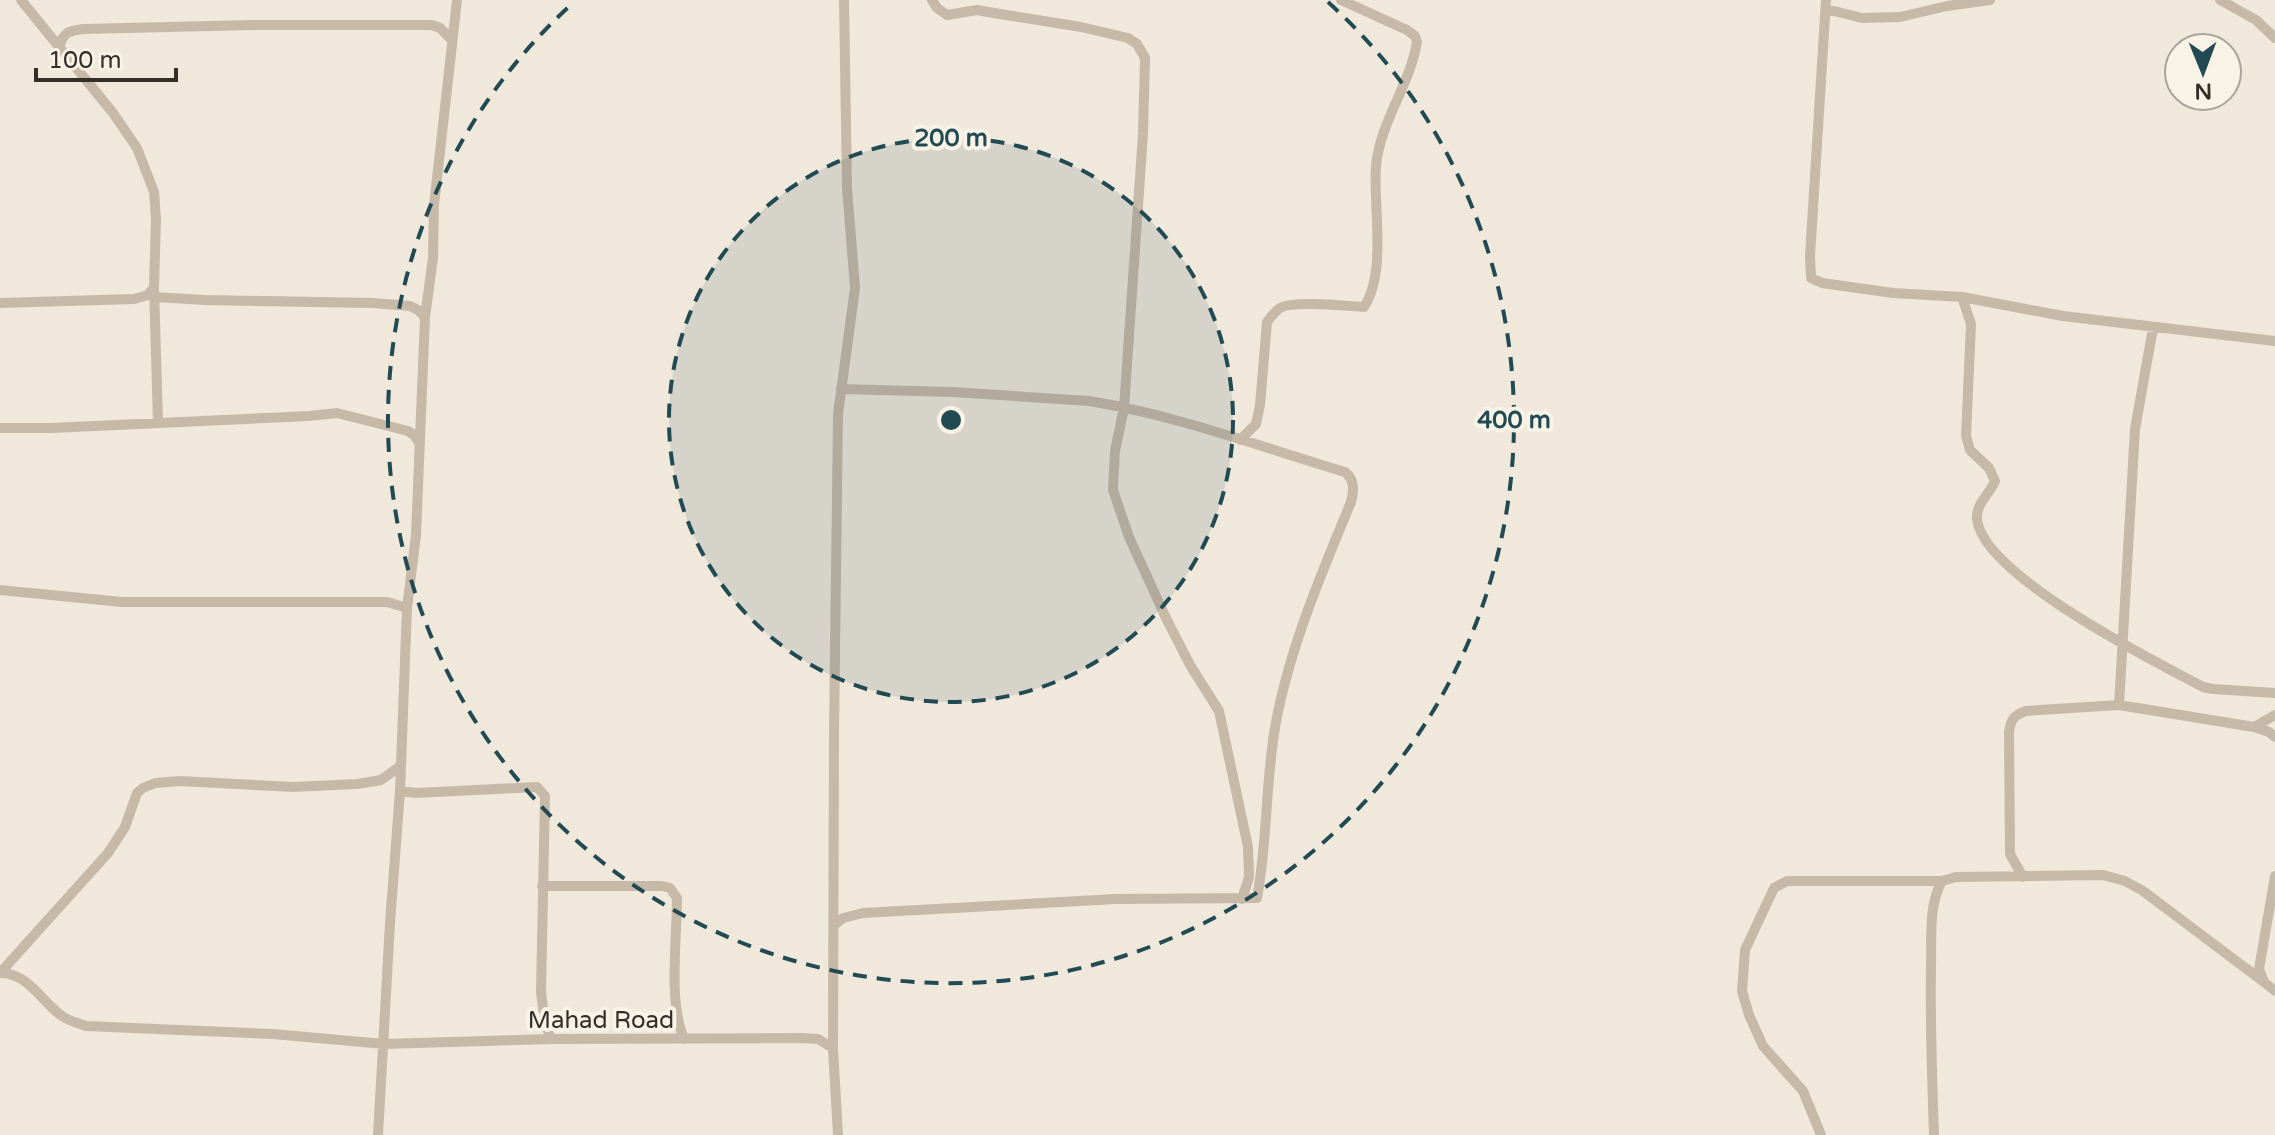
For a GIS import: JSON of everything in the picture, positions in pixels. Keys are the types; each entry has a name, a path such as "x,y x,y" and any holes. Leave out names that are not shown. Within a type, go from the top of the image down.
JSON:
{"street":[{"path":"21,0 113,113 147,169 154,192 156,219 154,292 158,422"},
{"path":"838,1135 833,1024 838,414 855,288 847,188 844,0"},
{"path":"932,0 947,15 977,10 1081,27 1128,38 1142,51 1146,71 1143,134 1124,408 1115,451 1113,490 1166,618 1190,665 1219,711 1248,847 1249,877 1242,899"},
{"path":"1264,447 1256,424 1267,322 1281,307 1293,304 1364,307 1371,296 1378,228 1375,205 1379,149 1417,42 1407,30 1341,0"},
{"path":"1990,0 1900,17 1862,18 1826,5 1811,278 1822,283 1893,293 1962,297 2063,316 2275,341"},
{"path":"2220,0 2256,20 2275,38"},
{"path":"432,25 456,5"},
{"path":"378,1135 400,792 407,608 416,535 425,317 456,5"},
{"path":"60,46 64,34 83,29 253,25 432,25 451,39"},
{"path":"0,303 134,299 154,292 205,300 410,306 425,317"},
{"path":"1962,297 1971,324 1966,436 1970,450 1989,468 1995,481 1978,511 1977,520 1994,550 2071,615 2203,687 2275,693"},
{"path":"2119,705 2135,429 2153,328"},
{"path":"834,925 843,918 863,913 1115,899 1257,898 1276,720 1307,610 1353,492 1351,479 1345,472 1139,411 1089,401 841,389"},
{"path":"1120,424 1139,411"},
{"path":"0,428 337,413 408,431 420,444"},
{"path":"1240,440 1256,424"},
{"path":"408,431 421,425"},
{"path":"0,590 122,602 393,603 407,608"},
{"path":"393,603 410,591"},
{"path":"2023,877 2010,854 2009,732 2013,716 2026,711 2119,705 2254,727 2275,737"},
{"path":"2254,727 2275,715"},
{"path":"399,767 381,780 400,792 537,787 545,796 541,992 545,1023 551,1039"},
{"name":"Mahad Road","path":"381,780 293,787 180,781 155,783 143,788 137,793 125,827 108,853 0,973 9,972 20,977 66,1019 86,1026 273,1034 384,1044 551,1039 802,1038 818,1039 833,1048"},
{"path":"1821,1135 1803,1091 1763,1046 1742,991 1745,950 1774,888 1787,881 1942,881 1956,877 2103,875 2125,881 2143,891 2275,991"},
{"path":"2264,982 2259,969 2275,876"},
{"path":"1934,1135 1930,1007 1932,911 1936,891 1942,881"},
{"path":"542,886 670,888 677,898 675,1001 678,1026 684,1039"},
{"path":"818,1039 833,1024"}]}
